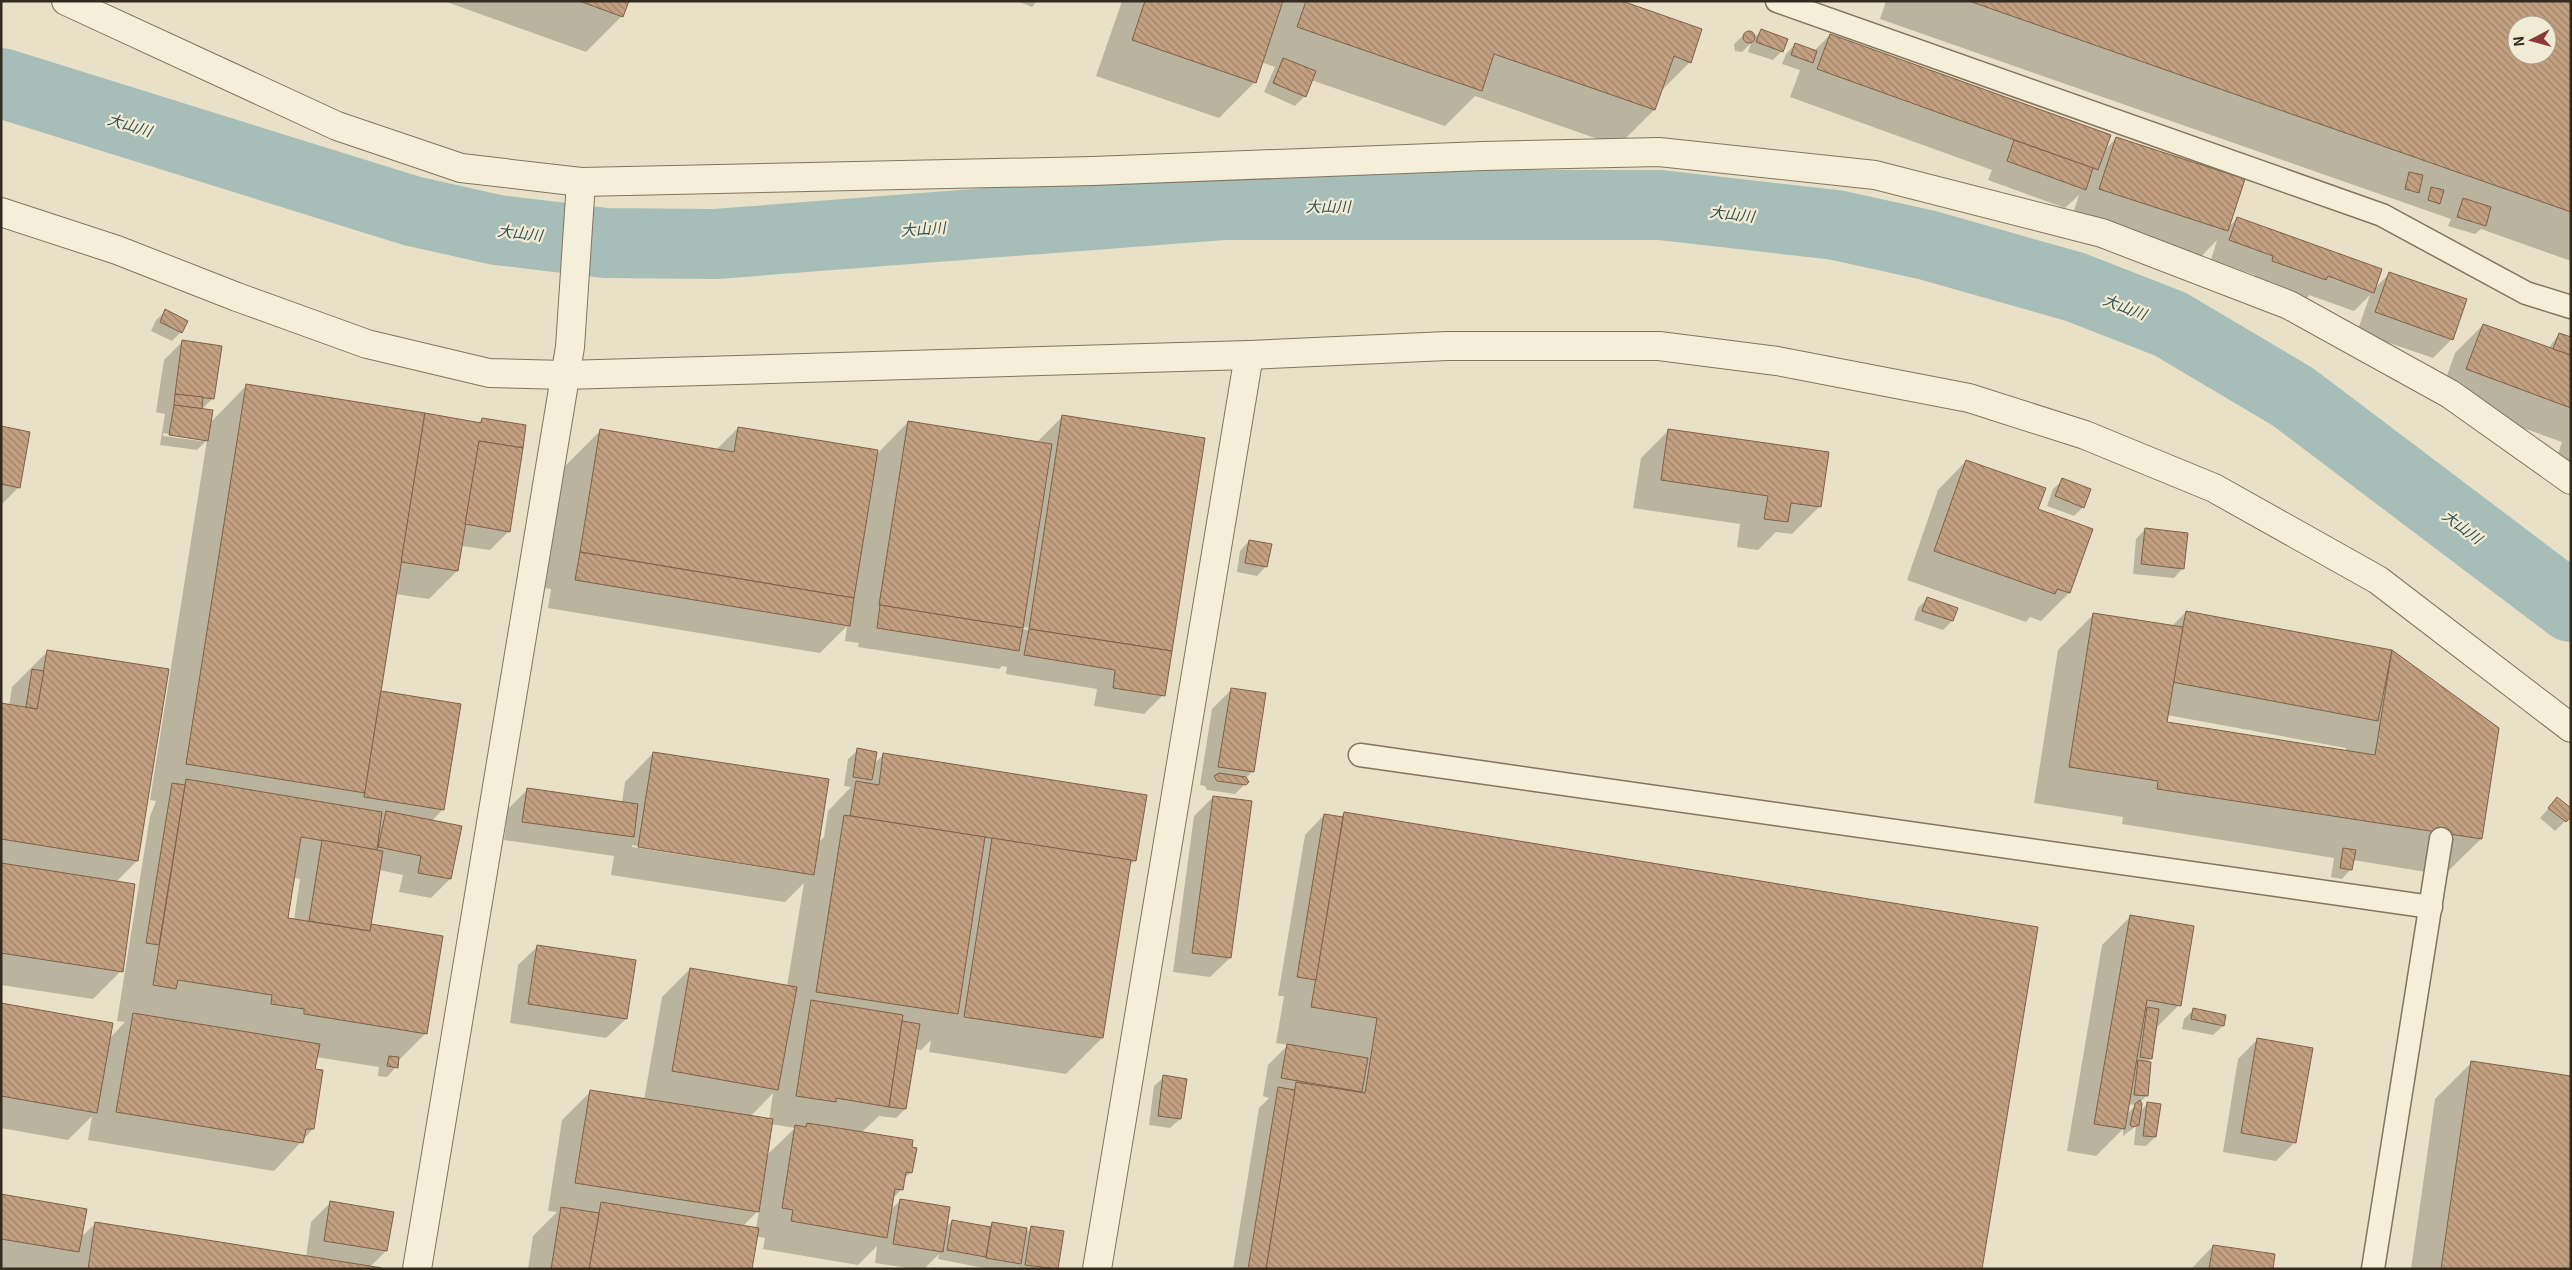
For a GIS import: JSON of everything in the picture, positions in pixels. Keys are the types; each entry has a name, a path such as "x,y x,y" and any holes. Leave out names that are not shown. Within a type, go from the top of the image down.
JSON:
{"street":[{"path":"66,1 336,126 461,168 580,192 1483,156 1659,152 1875,175 2102,233 2289,306 2450,394 2571,480"},
{"path":"416,1269 570,347 580,192"},
{"path":"1,212 117,250 237,298 367,344 489,373 564,375 1249,355 1447,346 1658,346 1776,361 1970,398 2085,435 2214,488 2378,580 2571,728"},
{"path":"1097,1269 1249,355"}],"lane":[{"path":"1784,2 2382,215 2526,293 2571,307"},
{"path":"1360,755 2431,907"},
{"path":"2373,1269 2441,839"}],"building":[{"path":"579,1 629,1 623,17"},
{"path":"1145,1 1283,1 1256,83 1132,40"},
{"path":"1306,1 1622,1 1702,29 1691,63 1674,56 1655,110 1494,54 1482,91 1297,27"},
{"path":"1969,1 2571,1 2571,212"},
{"path":"1761,29 1788,39 1783,52 1756,42"},
{"path":"1751,31 1754,32 1754,42 1747,43 1744,42 1743,35 1744,32"},
{"path":"1830,34 2111,135 2098,170 1817,69"},
{"path":"1795,43 1817,51 1813,63 1791,55"},
{"path":"1283,58 1316,71 1306,97 1273,83"},
{"path":"2116,137 2245,179 2228,231 2099,189"},
{"path":"2014,140 2093,168 2086,190 2007,161"},
{"path":"2409,172 2423,175 2419,193 2405,189"},
{"path":"2431,187 2444,190 2440,204 2428,200"},
{"path":"2463,198 2491,207 2486,226 2457,217"},
{"path":"2237,217 2382,269 2374,293 2328,276 2326,280 2272,261 2273,256 2229,240"},
{"path":"2389,272 2467,299 2453,340 2375,312"},
{"path":"165,309 188,321 182,333 160,322"},
{"path":"2483,324 2571,355 2571,408 2466,369"},
{"path":"2559,333 2571,337 2571,355 2553,349"},
{"path":"182,340 222,346 214,399 175,394"},
{"path":"246,384 425,413 365,793 186,764"},
{"path":"175,394 203,397 202,409 174,405"},
{"path":"174,405 213,410 208,441 169,435"},
{"path":"425,413 481,423 482,418 526,425 523,448 479,441 458,571 401,562"},
{"path":"1062,415 1205,438 1172,651 1029,629"},
{"path":"908,421 1052,444 1023,628 879,605"},
{"path":"1,426 30,432 20,488 1,484"},
{"path":"738,427 878,450 854,598 580,552 600,429 734,452"},
{"path":"1668,429 1829,452 1821,507 1791,503 1788,522 1764,519 1768,496 1661,480"},
{"path":"479,441 523,448 510,532 465,524"},
{"path":"1966,460 2046,488 2038,509 2093,529 2070,593 2057,589 2055,594 1934,551"},
{"path":"2062,478 2091,489 2084,508 2055,496"},
{"path":"2145,528 2188,533 2184,569 2141,564"},
{"path":"1249,540 1272,544 1267,567 1245,563"},
{"path":"580,552 854,598 850,626 575,580"},
{"path":"1927,597 1958,608 1953,621 1922,611"},
{"path":"880,605 1023,628 1019,651 877,628"},
{"path":"2186,611 2392,650 2378,721 2172,682"},
{"path":"2093,613 2183,627 2167,722 2375,755 2392,650 2499,728 2482,839 2157,789 2158,781 2069,767"},
{"path":"1029,629 1172,651 1165,696 1113,688 1115,670 1024,655"},
{"path":"47,650 169,669 138,861 1,839 1,703 37,709"},
{"path":"32,669 44,671 37,709 26,707"},
{"path":"1231,688 1266,693 1254,772 1218,767"},
{"path":"381,691 461,704 444,810 364,797"},
{"path":"857,748 877,752 872,780 853,777"},
{"path":"653,752 829,779 814,875 638,847"},
{"path":"883,753 1147,795 1136,861 850,816 856,781 879,785"},
{"path":"1219,773 1246,777 1249,782 1246,785 1217,781 1214,776"},
{"path":"186,779 382,812 377,850 301,837 288,918 370,931 371,924 443,936 427,1034 304,1014 304,1009 271,1004 272,995 178,980 176,989 153,985"},
{"path":"172,783 185,785 159,945 146,943"},
{"path":"527,788 638,804 634,837 522,822"},
{"path":"1213,796 1252,801 1231,958 1192,953"},
{"path":"2557,797 2571,808 2571,817 2566,822 2548,808"},
{"path":"386,811 462,826 451,879 418,873 421,856 378,847"},
{"path":"1344,812 2038,927 1982,1269 1266,1269 1296,1082 1365,1093 1377,1018 1311,1007"},
{"path":"1324,814 1343,817 1316,980 1297,977"},
{"path":"844,815 985,837 958,1014 816,992"},
{"path":"992,838 1131,860 1103,1038 964,1017"},
{"path":"322,840 383,851 370,931 309,921"},
{"path":"2343,848 2356,850 2352,870 2340,868"},
{"path":"1,863 135,884 123,972 1,953"},
{"path":"2130,915 2194,926 2181,1006 2147,1000 2125,1129 2094,1124"},
{"path":"537,945 636,960 627,1019 528,1004"},
{"path":"690,968 797,987 778,1090 672,1071"},
{"path":"811,1000 903,1015 889,1107 836,1098 836,1102 796,1096"},
{"path":"1,1003 113,1023 97,1113 1,1096"},
{"path":"2147,1007 2159,1009 2152,1059 2140,1057"},
{"path":"2193,1008 2226,1015 2224,1026 2191,1019"},
{"path":"133,1013 320,1044 315,1069 323,1070 314,1129 306,1129 303,1143 116,1112"},
{"path":"902,1021 920,1024 906,1109 889,1107"},
{"path":"2257,1038 2313,1048 2296,1143 2241,1133"},
{"path":"1287,1044 1368,1058 1362,1092 1281,1078"},
{"path":"389,1056 399,1057 398,1068 387,1066"},
{"path":"2138,1060 2151,1062 2148,1096 2134,1095"},
{"path":"2471,1061 2571,1076 2571,1269 2441,1269"},
{"path":"1163,1075 1187,1079 1181,1119 1158,1116"},
{"path":"1278,1087 1295,1090 1266,1269 1248,1269"},
{"path":"590,1090 773,1119 759,1212 575,1183"},
{"path":"2140,1100 2142,1104 2139,1125 2133,1127 2130,1125 2135,1104"},
{"path":"2147,1102 2161,1104 2156,1137 2143,1136"},
{"path":"807,1123 913,1140 912,1147 917,1148 912,1173 906,1172 903,1190 895,1189 887,1238 791,1221 793,1210 782,1208 795,1125 806,1127"},
{"path":"1,1194 87,1209 79,1252 1,1239"},
{"path":"900,1199 950,1207 943,1252 893,1244"},
{"path":"330,1201 394,1212 387,1251 324,1241"},
{"path":"601,1202 759,1228 752,1269 589,1269"},
{"path":"561,1207 599,1213 589,1269 551,1269"},
{"path":"952,1220 991,1227 986,1257 947,1250"},
{"path":"95,1222 382,1268 382,1269 88,1269"},
{"path":"992,1222 1027,1228 1021,1264 986,1258"},
{"path":"1031,1226 1064,1231 1058,1269 1025,1265"},
{"path":"2213,1245 2275,1254 2273,1269 2209,1269"}],"waterway":[{"name":"大山川","path":"1,83 412,211 497,230 606,243 716,244 1222,205 1660,205 1836,225 1927,245 2075,287 2170,324 2293,397 2571,607"}]}
